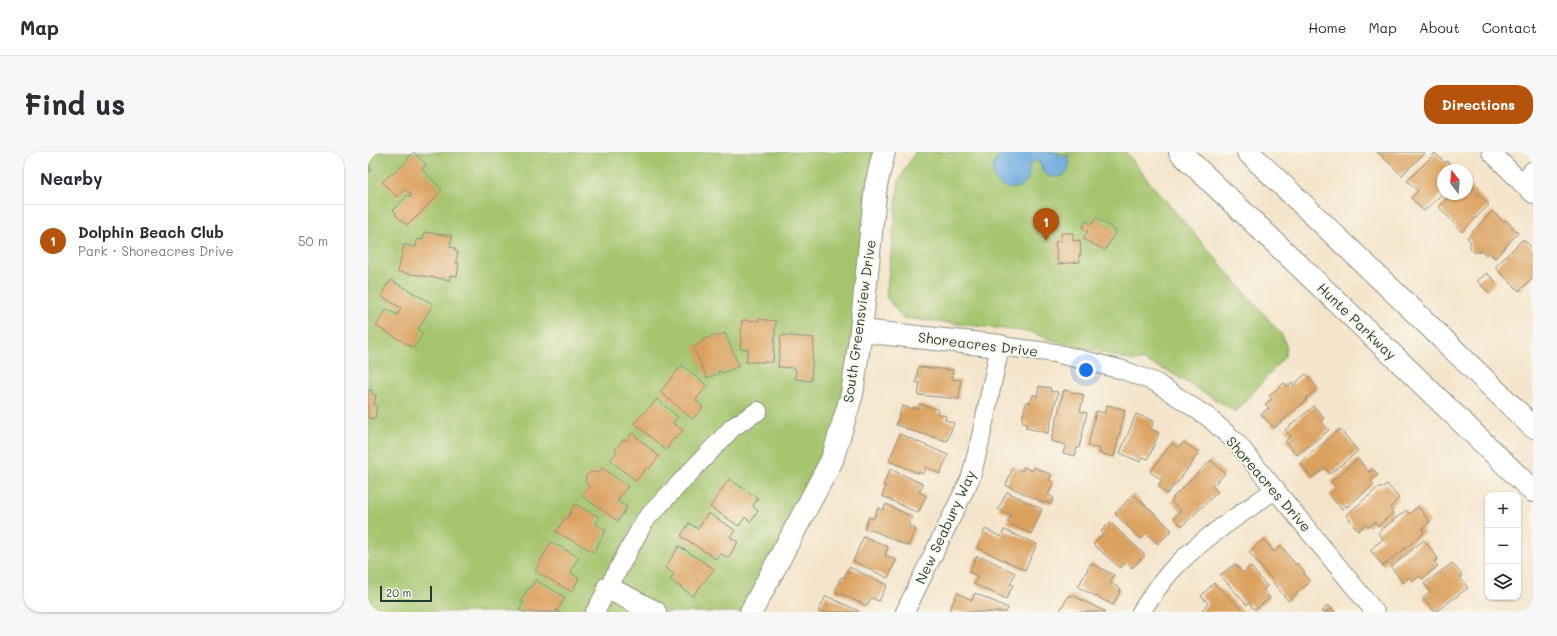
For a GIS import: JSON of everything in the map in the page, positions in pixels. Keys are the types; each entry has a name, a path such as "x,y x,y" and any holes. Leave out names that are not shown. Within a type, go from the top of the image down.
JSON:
{"main road":[{"name":"South Greensview Drive","path":"751,612 832,460 852,394 861,331 876,185 884,152"},
{"name":"Hunte Parkway","path":"1180,152 1533,491"},
{"path":"1248,152 1416,312 1533,427"},
{"name":"Shoreacres Drive","path":"861,331 1000,346"},
{"path":"608,588 655,612"}],"street":[{"path":"1491,152 1529,183"},
{"name":"Shoreacres Drive","path":"1000,346 1055,353 1123,370 1154,382 1208,417 1237,443 1375,612"},
{"name":"New Seabury Way","path":"905,612 971,477 1000,346"},
{"path":"595,612 645,520 734,427 758,411"},
{"path":"1141,612 1158,586 1184,558 1209,537 1276,489"}],"green space":[{"path":"368,152 886,152 850,404 751,612 368,612"},
{"path":"915,152 1126,152 1152,185 1282,335 1286,346 1285,356 1236,412 1168,371 1142,360 1134,361 1045,338 1031,332 903,318 886,297 899,180"}],"water":[{"path":"1002,152 1058,152 1059,155 1064,157 1068,155 1068,168 1062,176 1052,177 1041,170 1042,167 1039,162 1034,161 1031,163 1026,181 1020,186 1013,188 1005,187 999,184 994,178 993,171 995,162"}],"building":[{"path":"414,152 426,165 422,169 442,190 419,215 407,225 395,215 396,213 393,210 408,195 410,197 412,195 405,189 397,197 382,182 408,160 407,159"},
{"path":"1377,152 1426,152 1402,175"},
{"path":"1435,153 1445,163 1447,161 1450,164 1437,164 1437,199 1424,211 1411,198 1418,191 1407,181"},
{"path":"368,159 371,171 368,172"},
{"path":"1473,189 1489,205 1462,232 1439,207 1446,200 1473,200"},
{"path":"1492,211 1504,222 1506,220 1518,233 1495,258 1488,252 1486,255 1481,250 1480,252 1474,252 1470,248 1471,242 1467,238"},
{"path":"1096,217 1116,231 1105,250 1083,239 1088,231 1082,228 1086,221 1092,224"},
{"path":"424,232 452,236 450,247 455,248 455,251 458,252 456,263 459,263 457,276 450,275 450,280 398,272 404,245 416,247 417,239 423,240"},
{"path":"1061,233 1073,233 1073,241 1080,240 1080,262 1058,264 1055,242 1061,241"},
{"path":"1523,239 1533,249 1533,277 1519,291 1495,267"},
{"path":"1487,273 1496,282 1487,291 1477,281"},
{"path":"391,280 433,304 418,330 423,333 414,348 376,326 387,309 397,315 401,308 381,296 387,284 388,285"},
{"path":"759,319 776,321 773,362 746,362 748,349 740,349 742,320 759,321"},
{"path":"725,333 739,366 722,373 720,370 718,371 719,373 707,378 693,347 703,342 702,340 715,335 716,337"},
{"path":"781,335 814,338 811,381 795,379 796,370 794,368 778,367"},
{"path":"682,365 707,386 696,401 703,407 693,419 660,392"},
{"path":"918,367 953,370 952,379 961,380 959,399 918,395 920,383 916,383"},
{"path":"1306,374 1318,388 1306,399 1307,400 1274,428 1261,414 1269,408 1265,404 1272,399 1269,396 1284,383 1288,387 1292,383 1293,385"},
{"path":"1039,386 1051,388 1050,391 1058,392 1048,433 1026,428 1027,423 1022,421 1026,402 1030,403 1033,395 1037,396"},
{"path":"368,390 372,390 372,394 376,395 374,405 377,405 375,419 368,418"},
{"path":"1064,390 1084,395 1080,411 1087,413 1079,448 1077,448 1075,456 1063,453 1066,445 1051,441"},
{"path":"657,399 678,417 673,423 683,430 675,439 674,438 666,450 634,423"},
{"path":"919,404 938,409 937,413 946,416 945,420 954,423 947,441 896,425 902,406 918,409"},
{"path":"1107,405 1125,410 1114,457 1099,453 1100,449 1088,446 1096,411 1104,413"},
{"path":"1314,406 1324,418 1321,421 1329,430 1297,455 1285,441 1291,436 1285,430"},
{"path":"1136,414 1154,421 1151,429 1159,433 1148,459 1142,457 1140,462 1120,453"},
{"path":"1340,429 1358,451 1330,474 1325,468 1312,478 1300,463"},
{"path":"632,433 659,456 649,469 647,467 636,481 610,460 617,452 615,450 624,439 626,441"},
{"path":"900,434 948,455 940,474 926,467 923,474 918,473 889,461"},
{"path":"1184,442 1199,453 1175,486 1174,485 1167,494 1158,486 1162,480 1150,472 1172,443 1178,448"},
{"path":"1358,459 1369,472 1373,469 1378,475 1371,481 1374,484 1347,507 1346,505 1342,509 1329,495 1336,488 1331,482"},
{"path":"1211,460 1225,474 1212,486 1218,492 1182,526 1174,518 1181,511 1171,501 1174,498 1173,497"},
{"path":"1013,467 1022,471 1024,467 1032,471 1034,467 1052,475 1049,480 1054,482 1048,495 1054,498 1051,504 1044,503 1006,485"},
{"path":"602,468 628,486 617,501 627,507 618,521 582,496 589,486 585,482 586,475 592,472 598,473"},
{"path":"890,469 923,484 919,492 926,496 918,513 882,496 886,486 883,485"},
{"path":"729,479 758,498 753,506 758,511 751,522 745,517 739,526 710,507"},
{"path":"1387,484 1399,498 1390,508 1393,513 1378,526 1375,522 1368,527 1366,524 1358,531 1346,515 1379,487 1380,489"},
{"path":"1007,492 1042,509 1031,534 1007,522 1011,515 998,509"},
{"path":"1133,494 1172,530 1158,544 1146,533 1141,539 1115,514"},
{"path":"575,504 599,517 596,524 606,530 594,552 556,532 565,518 567,519"},
{"path":"886,504 912,517 908,525 916,529 908,546 870,529 869,531 864,529 869,517 873,519 878,508 883,510"},
{"path":"1418,507 1430,522 1422,529 1424,533 1383,566 1370,550 1383,539 1378,533 1406,510 1409,514"},
{"path":"708,513 735,530 730,537 738,542 728,558 720,553 716,559 681,536 689,523 698,529"},
{"path":"1110,522 1145,555 1132,568 1126,563 1120,568 1093,544 1103,534 1101,531"},
{"path":"985,529 1001,537 1004,530 1037,544 1025,570 977,548"},
{"path":"864,536 888,547 885,555 896,560 888,578 853,561"},
{"path":"1264,539 1274,552 1281,546 1296,565 1298,564 1305,572 1303,573 1310,582 1288,601 1249,552"},
{"path":"1424,540 1438,558 1434,562 1438,566 1422,579 1419,576 1413,581 1410,577 1403,583 1391,567"},
{"path":"551,542 579,557 571,570 572,574 579,578 572,592 535,571"},
{"path":"679,546 714,569 693,596 670,580 674,574 665,568"},
{"path":"977,556 982,559 983,557 1015,573 1010,584 1013,585 1006,599 974,584 978,576 969,572"},
{"path":"1091,563 1114,575 1110,583 1121,589 1113,605 1078,587"},
{"path":"1452,563 1462,575 1460,577 1468,588 1435,612 1423,598 1430,591 1424,584"},
{"path":"1235,564 1243,573 1250,566 1267,586 1263,590 1270,598 1255,610 1249,603 1247,605 1220,575"},
{"path":"849,567 887,585 879,601 871,598 867,606 835,591 841,577 844,578"},
{"path":"535,580 565,597 559,608 556,610 560,612 523,612 519,610 524,602 521,601 528,588 530,589"},
{"path":"1214,583 1244,612 1204,612 1202,610 1208,603 1201,596"},
{"path":"957,593 972,600 975,593 1008,608 1006,612 949,612"},
{"path":"1069,595 1072,595 1106,612 1059,612"},
{"path":"826,596 859,611 818,612"},
{"path":"1328,605 1335,612 1321,612"}],"place":[{"name":"Dolphin Beach Club","path":"1046,241"}]}
